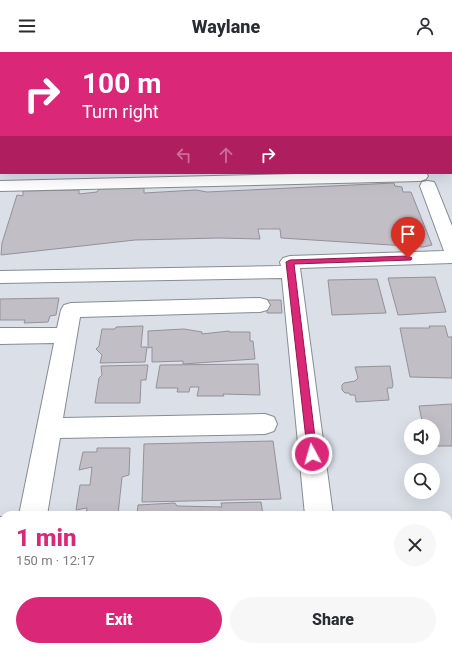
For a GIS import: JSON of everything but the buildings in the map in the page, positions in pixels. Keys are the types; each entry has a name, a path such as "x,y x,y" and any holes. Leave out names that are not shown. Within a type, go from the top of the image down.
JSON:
{"street":[{"path":"0,186 133,177 422,178 452,214"},
{"path":"422,178 452,250"},
{"path":"319,511 290,262 452,257"},
{"path":"0,277 291,272"},
{"path":"34,511 71,310 260,304"},
{"path":"0,336 66,335"},
{"path":"49,428 265,424"}],"route":[{"path":"312,454 290,262 408,258"}]}
